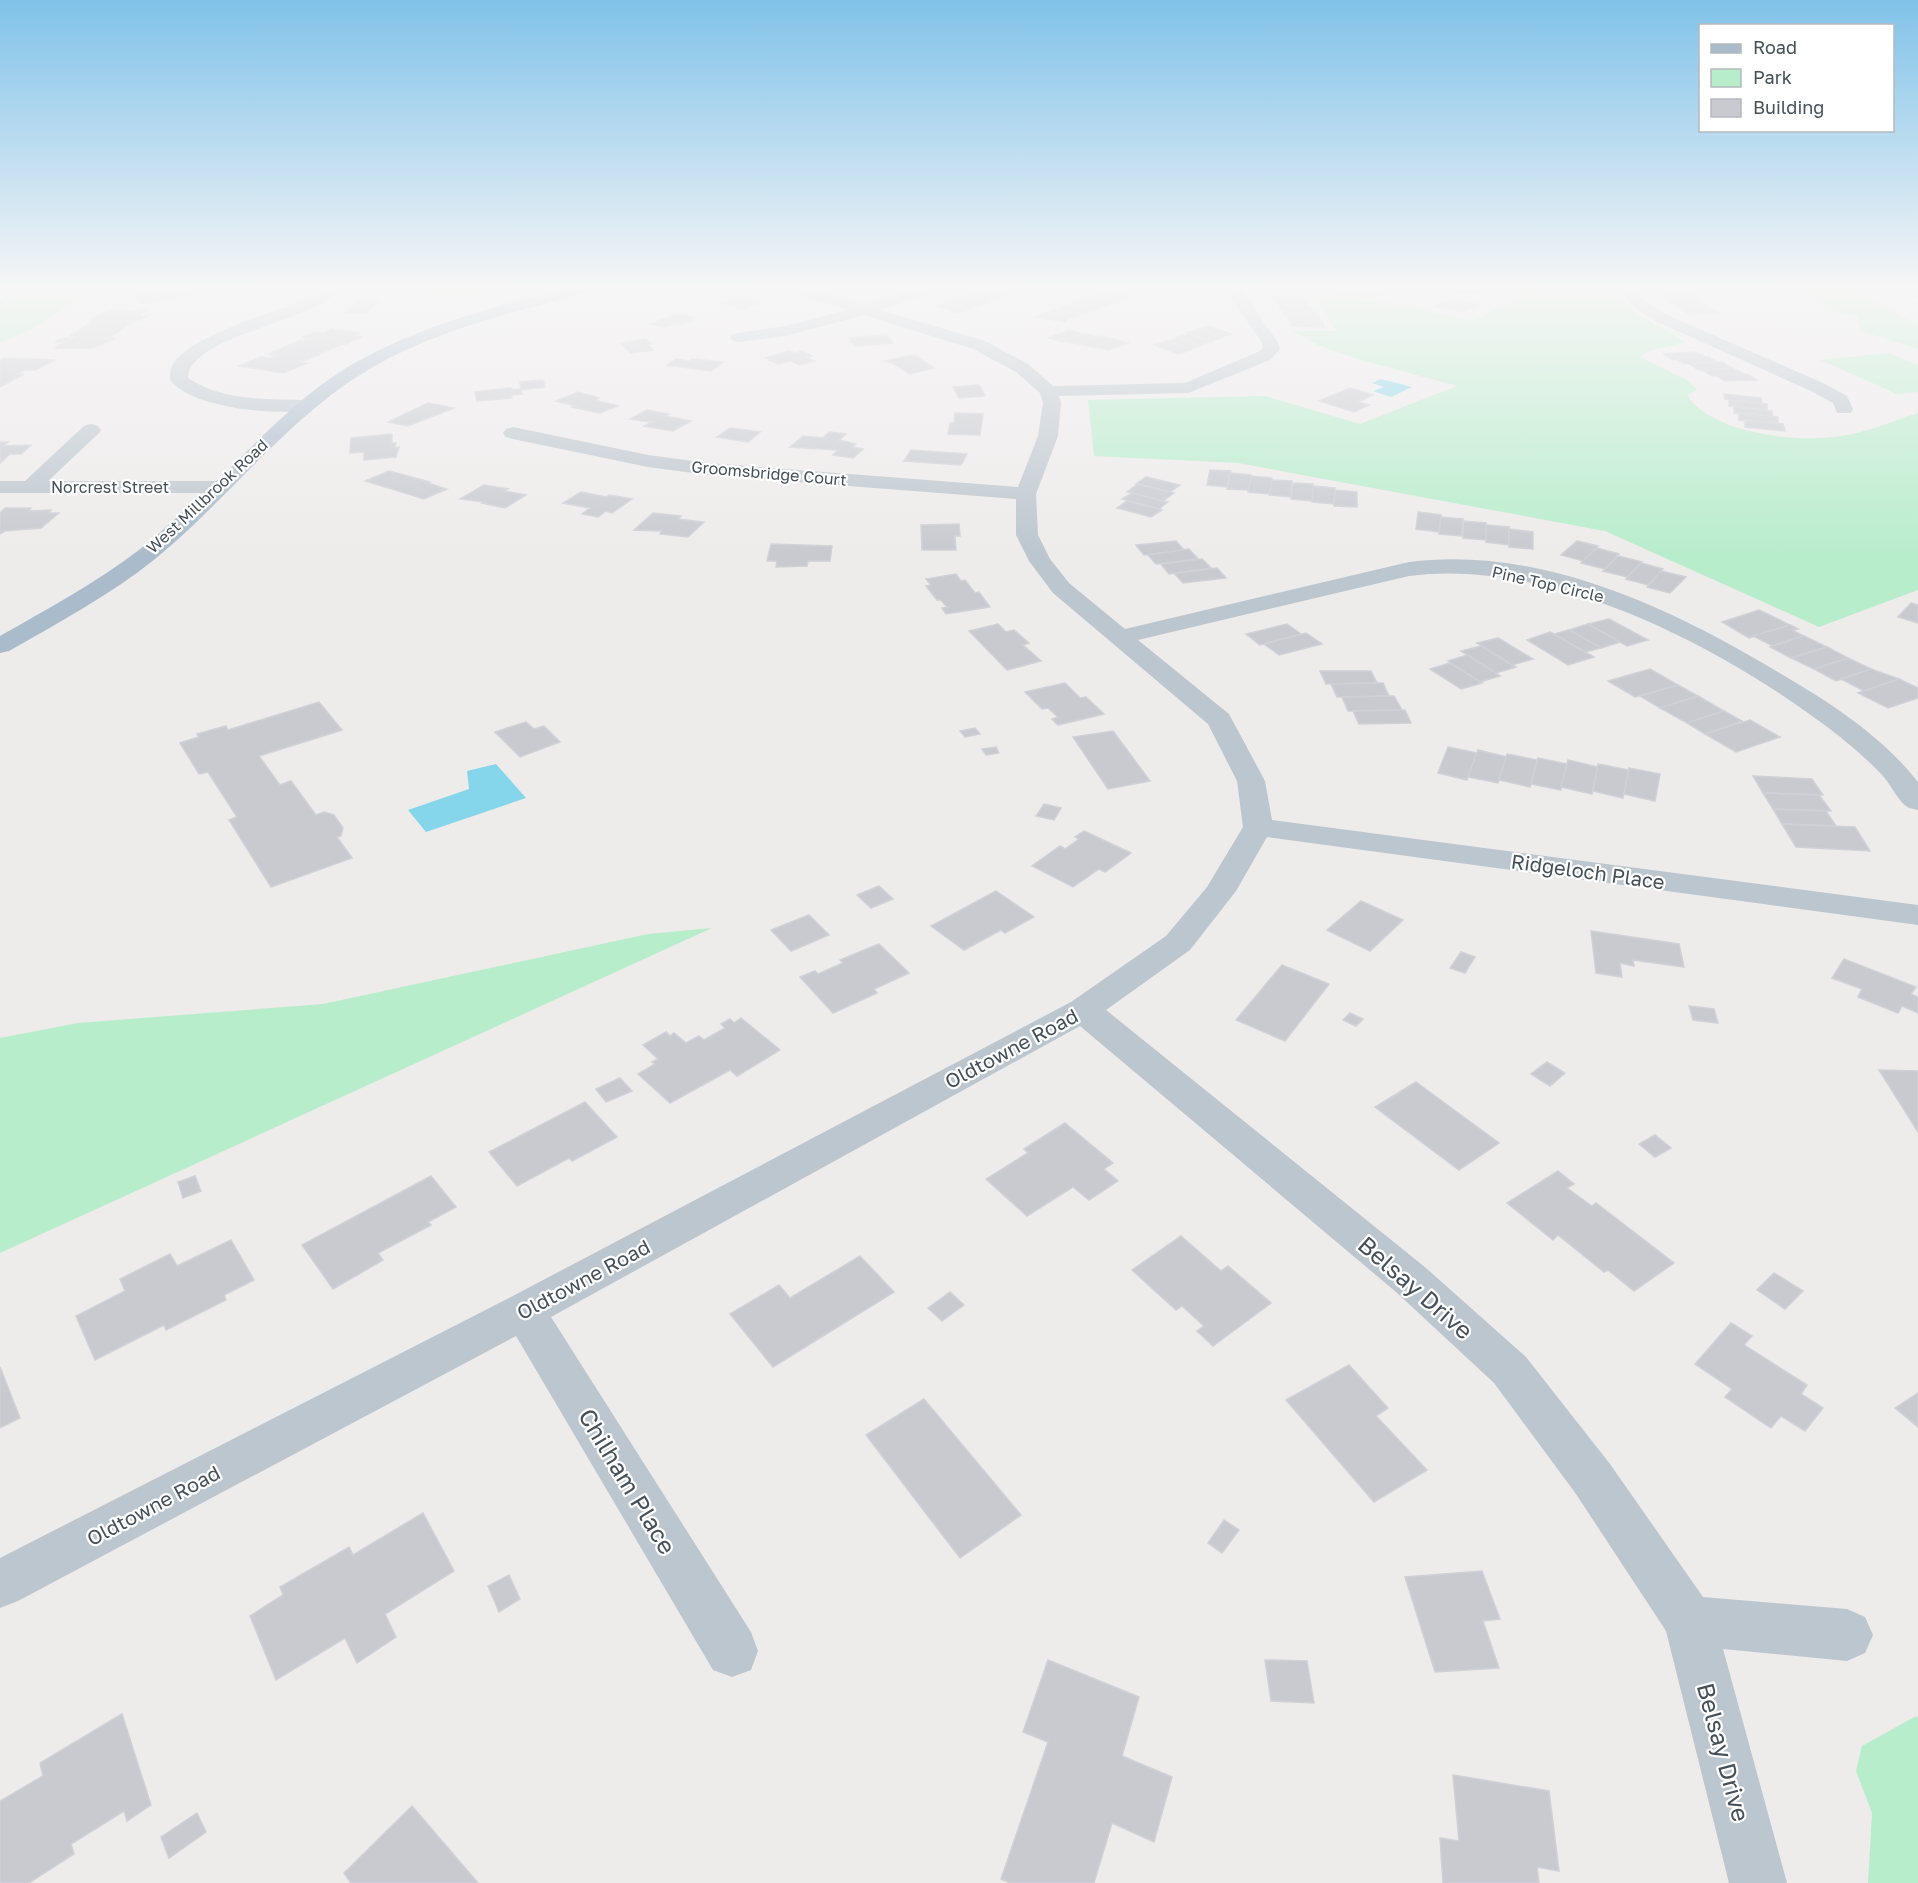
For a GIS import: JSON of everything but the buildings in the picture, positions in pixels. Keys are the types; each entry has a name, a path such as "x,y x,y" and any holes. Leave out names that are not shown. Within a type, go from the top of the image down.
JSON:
{"main road":[{"name":"West Millbrook Road","path":"0,646 73,604 146,555 221,487 304,405 345,378"}],"street":[{"path":"179,378 187,387 204,394 261,404 304,405"},
{"path":"1034,378 1049,391 1052,403 1048,436 1026,494 1027,535 1040,561 1062,588 1219,720 1251,781 1258,827"},
{"path":"1049,391 1188,388 1212,378"},
{"path":"1796,378 1841,400 1844,409"},
{"path":"31,486 92,430"},
{"name":"Groomsbridge Court","path":"513,433 648,461 708,469 1026,494"},
{"name":"Norcrest Street","path":"0,487 221,487"},
{"name":"Pine Top Circle","path":"1121,637 1408,569 1475,567 1510,572 1591,591 1673,624 1730,654 1810,703 1851,732 1887,763 1918,801"},
{"name":"Ridgeloch Place","path":"1258,827 1918,915"},
{"name":"Oldtowne Road","path":"0,1584 524,1311 1083,1010 1178,943 1220,891 1258,827"},
{"name":"Belsay Drive","path":"1083,1010 1412,1280 1510,1370 1593,1479 1689,1621 1758,1883"},
{"name":"Chilham Place","path":"524,1311 732,1651"},
{"path":"1689,1621 1847,1635"}],"green space":[{"path":"1427,378 1683,378 1697,390 1687,395 1699,409 1716,419 1737,428 1784,437 1829,438 1847,435 1918,413 1918,590 1819,627 1605,531 1238,463 1094,456 1088,400 1265,396 1360,424 1457,386"},
{"path":"1860,378 1918,378 1918,392 1897,394"},
{"path":"712,928 0,1253 0,1038 78,1023 323,1004 648,934"},
{"path":"1916,1716 1918,1717 1918,1883 1868,1883 1872,1813 1856,1771 1862,1746"}],"water":[{"path":"1381,379 1412,387 1391,397 1373,391 1384,387 1372,383"},
{"path":"496,764 526,798 426,832 408,810 469,789 467,771"}]}
